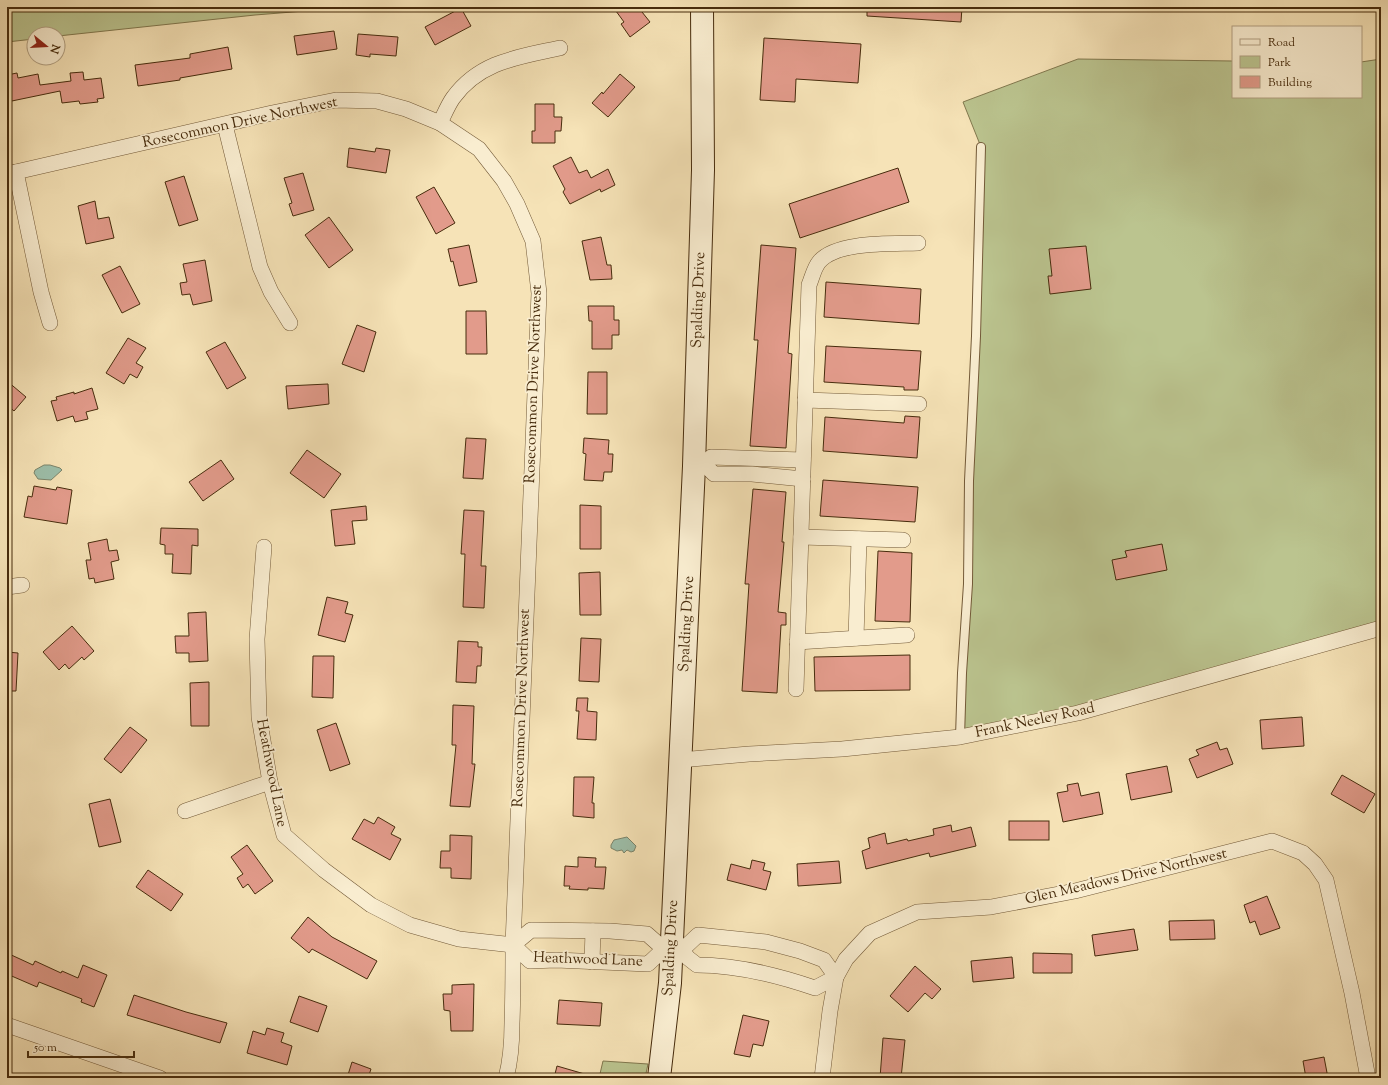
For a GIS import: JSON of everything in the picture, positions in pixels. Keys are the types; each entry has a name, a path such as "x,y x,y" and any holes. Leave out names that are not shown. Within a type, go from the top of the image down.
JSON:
{"main road":[{"name":"Spalding Drive","path":"659,1078 673,949 680,760 699,466 703,170 702,7"},
{"name":"Spalding Drive","path":"703,170 716,7"}],"street":[{"path":"440,123 453,98 472,77 498,63 560,48"},
{"name":"Rosecommon Drive Northwest","path":"11,173 272,113 336,100 377,101 406,109 440,123 479,150 507,187 517,204 533,241 539,293 513,945 514,987 511,1061 506,1078"},
{"path":"224,125 260,267 271,292 290,323"},
{"path":"11,173 50,323"},
{"path":"796,689 810,285 819,262 831,253 852,246 918,243"},
{"path":"806,400 919,404"},
{"path":"803,460 711,457 699,466 714,474 752,474 803,478"},
{"path":"801,537 903,540"},
{"path":"856,638 859,539"},
{"name":"Heathwood Lane","path":"264,547 257,647 259,717 270,782 284,835 324,870 371,905 410,925 463,940 513,945 530,961 648,964 673,949 698,935 766,942 800,951 824,960 836,977 816,988 762,972 716,965 696,965 688,958 673,949 647,934 531,930 513,945"},
{"path":"7,587 22,585"},
{"name":"Frank Neeley Road","path":"680,760 749,754 842,749 960,737 1078,713 1381,628"},
{"path":"797,642 907,634"},
{"path":"185,811 270,782"},
{"name":"Glen Meadows Drive Northwest","path":"822,1078 830,1011 836,977 846,959 870,933 917,912 991,907 1075,891 1272,841 1303,853 1315,864 1326,880 1352,992 1368,1078"},
{"path":"592,931 592,962"},
{"path":"7,1025 160,1078"}],"lane":[{"path":"960,737 962,673 968,584 969,481 976,336 981,147"}],"green space":[{"path":"7,7 354,7 255,15 66,35 66,26 26,26 26,40 7,42"},
{"path":"1078,59 1232,61 1232,98 1362,98 1362,62 1381,59 1381,630 960,737 981,147 963,102"},
{"path":"603,1061 648,1064 645,1078 599,1078"}],"shaded area":[{"path":"44,465 50,465 62,470 51,480 38,479 34,473 35,470"},
{"path":"627,837 636,846 634,851 631,852 627,850 624,853 622,850 617,851 611,848 614,840"}],"building":[{"path":"613,7 638,7 650,22 630,37 621,24 624,22"},
{"path":"867,7 962,7 961,22 867,16"},
{"path":"461,8 471,26 435,45 425,27"},
{"path":"334,31 337,49 297,55 294,36"},
{"path":"358,34 398,37 396,56 370,54 370,57 356,55"},
{"path":"764,38 861,44 858,83 796,79 795,102 760,100"},
{"path":"228,47 232,69 180,78 180,80 138,86 135,65 190,58 190,54"},
{"path":"83,72 84,80 101,78 104,98 97,99 98,102 80,104 79,101 62,103 60,91 7,102 7,75 17,73 18,78 38,74 40,85 71,81 70,73"},
{"path":"620,74 635,87 608,117 592,103 602,92 603,94"},
{"path":"535,104 554,104 554,117 562,117 561,131 555,131 555,143 532,143 532,131 535,131"},
{"path":"349,148 375,152 376,148 390,150 386,173 347,167"},
{"path":"571,157 579,173 587,170 591,178 608,169 615,185 601,192 600,189 570,204 563,192 565,189 553,166"},
{"path":"898,168 909,202 800,238 789,204"},
{"path":"303,173 314,210 293,216 289,204 292,203 284,178"},
{"path":"184,176 198,220 179,226 165,182"},
{"path":"434,187 455,223 436,234 416,197"},
{"path":"95,201 98,219 109,217 114,238 86,244 78,206"},
{"path":"329,217 353,250 329,268 305,235"},
{"path":"601,237 607,265 611,265 612,279 590,280 582,241"},
{"path":"469,245 477,282 459,286 453,261 451,262 448,249"},
{"path":"761,245 796,248 788,353 792,354 786,448 750,446 758,340 754,340"},
{"path":"1086,246 1091,289 1050,294 1048,276 1052,276 1049,249"},
{"path":"205,260 212,301 193,305 190,294 182,295 180,283 187,282 183,264"},
{"path":"120,266 140,304 122,313 102,275"},
{"path":"826,282 921,289 919,324 824,317"},
{"path":"588,306 614,306 614,320 619,320 619,335 612,335 612,349 592,349 592,321 589,321"},
{"path":"466,311 486,311 487,354 466,354"},
{"path":"357,325 376,332 364,372 342,364"},
{"path":"128,338 146,348 136,363 143,367 137,378 130,374 124,384 106,373"},
{"path":"225,342 246,378 227,389 206,352"},
{"path":"826,346 921,351 918,390 904,390 904,387 824,382"},
{"path":"588,372 607,372 607,414 587,414"},
{"path":"7,381 26,397 14,411 7,405"},
{"path":"328,384 329,404 288,409 286,386"},
{"path":"92,388 98,409 86,412 88,419 75,422 73,416 57,421 51,401 57,400 56,397 74,392 74,394"},
{"path":"905,416 920,417 917,458 823,451 825,417 904,423"},
{"path":"466,438 486,439 483,479 463,478"},
{"path":"584,438 609,440 608,454 613,454 612,472 604,472 603,481 584,480 586,454 583,453"},
{"path":"307,450 341,474 324,498 290,473"},
{"path":"221,460 234,479 203,501 189,482"},
{"path":"823,480 918,487 915,522 820,516"},
{"path":"34,486 56,490 57,487 72,490 67,524 24,517 28,496 32,497"},
{"path":"753,489 786,492 782,542 784,542 778,612 786,613 786,625 781,625 777,693 742,691 749,584 745,584"},
{"path":"580,505 601,506 601,549 580,549"},
{"path":"366,506 367,520 352,521 355,544 335,546 331,510"},
{"path":"464,510 484,511 481,566 486,566 484,608 463,607 465,554 461,554"},
{"path":"161,528 198,529 198,546 192,545 191,574 172,573 173,554 165,554 165,545 160,544"},
{"path":"107,539 109,551 117,550 119,560 111,562 114,579 95,583 94,578 89,579 86,560 91,560 88,543"},
{"path":"1162,544 1167,570 1116,580 1112,560 1127,557 1125,551"},
{"path":"878,551 912,553 910,622 875,621"},
{"path":"600,572 601,615 580,615 579,573"},
{"path":"327,597 348,602 345,613 353,615 345,642 318,635"},
{"path":"206,612 208,661 189,662 189,653 176,653 175,636 189,636 188,613"},
{"path":"72,626 94,651 84,660 82,657 69,669 65,664 59,670 43,652"},
{"path":"581,638 601,639 599,682 579,681"},
{"path":"458,641 478,642 478,647 482,647 481,666 477,666 476,683 456,682"},
{"path":"7,652 18,653 16,691 7,691"},
{"path":"910,655 910,690 815,691 814,657"},
{"path":"313,656 334,656 333,698 312,697"},
{"path":"209,682 209,726 191,726 190,683"},
{"path":"577,698 588,698 587,711 597,712 596,740 577,739 579,711 576,711"},
{"path":"453,705 474,706 472,764 475,764 470,807 450,806 456,745 452,745"},
{"path":"1302,717 1304,746 1262,749 1260,720"},
{"path":"336,723 350,764 330,771 317,730"},
{"path":"130,727 147,740 121,773 104,759"},
{"path":"1217,742 1220,750 1227,748 1233,764 1197,778 1189,759 1199,755 1196,750"},
{"path":"1167,766 1172,792 1131,800 1126,774"},
{"path":"1342,775 1375,794 1364,813 1331,794"},
{"path":"574,777 594,777 592,803 594,803 594,818 573,816"},
{"path":"1078,783 1081,796 1099,792 1103,814 1063,822 1057,793 1068,791 1067,785"},
{"path":"110,799 121,842 99,847 89,804"},
{"path":"378,817 395,827 391,834 401,839 390,860 352,839 364,819 374,824"},
{"path":"1009,821 1049,821 1049,840 1009,840"},
{"path":"951,825 952,832 971,827 976,846 930,857 929,853 866,869 862,851 870,848 868,838 885,833 887,844 907,839 908,841 934,835 933,829"},
{"path":"450,835 472,836 471,879 451,878 451,868 440,868 441,851 450,851"},
{"path":"247,845 273,881 255,894 248,884 243,888 237,878 243,874 231,857"},
{"path":"578,857 596,858 595,867 606,867 604,889 569,889 570,886 564,886 565,866 578,867"},
{"path":"752,860 765,863 763,870 771,872 766,890 727,880 731,864 750,869"},
{"path":"839,861 841,883 798,886 797,864"},
{"path":"148,870 183,894 171,911 136,887"},
{"path":"1267,896 1280,928 1260,935 1255,921 1250,923 1244,905"},
{"path":"308,917 332,937 377,961 367,979 312,949 309,953 291,938"},
{"path":"1214,920 1215,939 1170,940 1169,921"},
{"path":"1134,929 1138,950 1095,956 1092,935"},
{"path":"7,953 33,965 35,961 61,973 62,971 78,978 83,965 107,975 94,1007 81,1002 82,999 39,982 37,987 7,974"},
{"path":"1033,953 1072,954 1072,973 1033,973"},
{"path":"1012,957 1014,978 973,982 971,961"},
{"path":"915,966 941,989 932,999 925,993 908,1012 890,996"},
{"path":"474,984 473,1031 451,1031 450,1011 444,1010 443,994 452,994 452,985"},
{"path":"134,995 186,1012 227,1023 220,1043 127,1015"},
{"path":"299,996 327,1006 318,1032 290,1022"},
{"path":"559,1000 602,1003 600,1026 557,1024"},
{"path":"743,1015 769,1021 763,1046 753,1044 750,1057 734,1054"},
{"path":"267,1028 284,1033 281,1042 292,1046 287,1065 247,1053 253,1031 265,1035"},
{"path":"883,1038 905,1040 901,1078 880,1078"},
{"path":"1324,1057 1328,1078 1306,1078 1303,1061"},
{"path":"352,1062 371,1069 368,1078 347,1078"},
{"path":"557,1066 588,1075 588,1078 554,1078"}]}
